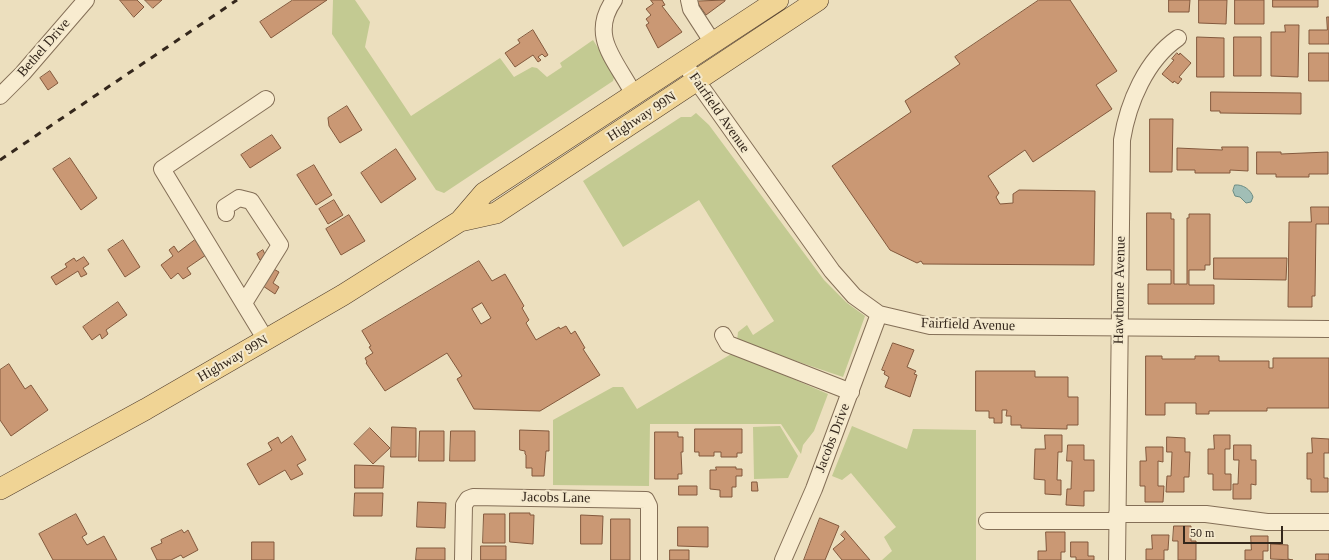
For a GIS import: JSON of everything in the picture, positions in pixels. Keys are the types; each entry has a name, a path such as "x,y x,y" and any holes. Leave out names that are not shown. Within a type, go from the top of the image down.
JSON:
{"main road":[{"name":"Highway 99N","path":"0,489 146,409 266,340 386,268 460,221 484,193 778,0"},
{"name":"Highway 99N","path":"460,221 496,213 818,0"}],"street":[{"name":"Bethel Drive","path":"0,96 23,73 86,0"},
{"path":"614,0 608,8 604,22 603,39 634,95"},
{"path":"689,0 691,9 714,43"},
{"name":"Hawthorne Avenue","path":"1117,560 1122,140 1130,104 1140,85 1157,57 1178,38"},
{"name":"Fairfield Avenue","path":"684,63 832,271 854,296 879,314 930,326 1329,329"},
{"path":"266,99 162,169 266,340"},
{"path":"226,214 225,207 239,198 251,201 280,245 244,303"},
{"name":"Jacobs Drive","path":"783,560 814,489 879,314"},
{"path":"723,335 728,344 851,392"},
{"name":"Jacobs Lane","path":"463,560 465,501 470,497 496,497 646,500 650,506 649,560"},
{"path":"987,521 1206,514 1267,522 1329,522"}],"green space":[{"path":"333,0 355,0 370,22 365,47 411,116 500,58 514,77 532,67 537,68 547,77 562,67 560,63 593,40 615,74 613,81 444,193 436,190 332,34"},
{"path":"696,113 709,125 824,280 847,303 865,316 843,377 737,341 738,332 747,325 753,335 774,321 699,200 623,247 583,181 681,117 691,117"},
{"path":"733,353 828,394 814,431 803,445 801,454 781,424 650,424 649,486 553,485 553,420 613,387 623,387 637,409"},
{"path":"780,426 798,456 788,478 754,479 753,427"},
{"path":"852,426 907,449 913,429 976,430 976,560 882,560 892,551 884,537 896,527 851,473 842,480 832,476"}],"water":[{"path":"1235,185 1241,185 1249,190 1253,197 1251,202 1246,203 1240,197 1235,196 1233,191"}],"building":[{"path":"120,0 137,0 144,7 134,17"},
{"path":"145,0 162,0 153,8"},
{"path":"293,0 327,0 271,38 260,22"},
{"path":"651,0 662,0 665,5 662,6 682,32 658,48 646,25 649,23 646,19 651,15 646,9 653,4"},
{"path":"725,0 706,15 697,2"},
{"path":"1039,0 1070,0 1117,71 1096,85 1112,109 1033,162 1025,150 988,176 999,193 996,197 1000,204 1013,203 1013,194 1019,190 1095,191 1094,265 923,264 921,261 917,263 890,250 832,166 911,112 905,101 960,64 955,57"},
{"path":"1169,0 1190,0 1189,12 1169,12"},
{"path":"1199,0 1227,0 1226,24 1199,23"},
{"path":"1235,0 1264,0 1264,24 1235,24"},
{"path":"1273,0 1318,0 1318,7 1273,7"},
{"path":"1327,17 1329,17 1329,44 1309,44 1309,30 1327,30"},
{"path":"1285,25 1299,25 1298,77 1271,76 1271,32 1285,32"},
{"path":"533,30 548,55 545,57 542,54 538,57 541,60 538,62 533,55 515,67 505,53 520,43 518,40"},
{"path":"1197,37 1224,38 1224,77 1197,77"},
{"path":"1234,37 1261,37 1261,76 1234,76"},
{"path":"1177,53 1179,55 1180,53 1191,63 1179,77 1182,79 1178,84 1174,81 1173,83 1162,74 1174,60 1172,59"},
{"path":"1309,53 1329,53 1329,81 1309,81"},
{"path":"50,71 58,83 48,90 40,78"},
{"path":"1211,92 1301,93 1301,114 1220,113 1220,111 1211,111"},
{"path":"347,106 362,130 340,143 329,126 328,118"},
{"path":"1150,119 1173,119 1172,172 1150,172"},
{"path":"272,135 281,148 250,168 241,155"},
{"path":"1222,147 1248,147 1248,171 1230,170 1230,173 1195,173 1195,170 1177,170 1177,148 1222,150"},
{"path":"396,149 416,179 381,203 361,173"},
{"path":"1257,152 1281,152 1281,154 1328,152 1328,174 1309,174 1309,177 1276,177 1276,174 1257,174"},
{"path":"70,158 97,198 81,210 53,169"},
{"path":"314,165 332,195 316,205 297,175"},
{"path":"334,200 343,215 328,224 319,209"},
{"path":"1311,207 1329,207 1329,224 1316,224 1315,296 1312,296 1312,307 1288,307 1289,222 1311,222"},
{"path":"1147,213 1171,213 1171,219 1174,219 1174,284 1187,284 1187,218 1189,218 1189,214 1210,214 1210,265 1205,265 1205,270 1189,270 1189,285 1214,285 1214,304 1148,304 1148,284 1171,284 1171,270 1147,270"},
{"path":"349,215 365,241 341,255 326,229"},
{"path":"123,240 140,267 125,277 108,250"},
{"path":"195,240 206,255 187,268 191,274 183,279 178,273 171,279 161,265 173,256 169,250 174,246 178,252"},
{"path":"263,250 266,257 260,260 257,254"},
{"path":"84,257 89,264 83,268 87,274 81,277 78,271 56,285 51,277 67,267 65,264 74,258 76,261"},
{"path":"1214,258 1287,258 1286,280 1214,279"},
{"path":"479,261 492,281 505,274 524,306 522,308 529,320 526,323 536,340 559,327 560,329 566,326 571,334 575,331 585,348 583,349 600,375 540,411 474,409 457,379 462,376 447,353 385,391 366,363 365,358 373,353 369,347 371,346 362,331","holes":["482,303 491,318 481,324 472,309"]},
{"path":"270,267 279,272 273,283 279,287 275,294 260,284"},
{"path":"118,302 127,315 106,330 108,334 102,339 100,334 92,340 83,327"},
{"path":"893,343 914,350 907,367 916,371 914,374 917,375 910,397 885,387 889,377 884,374 885,371 882,370"},
{"path":"1146,356 1162,356 1162,359 1195,359 1195,356 1219,356 1219,361 1269,361 1269,368 1273,368 1273,358 1329,358 1329,408 1267,408 1267,411 1209,411 1209,414 1196,414 1196,403 1165,403 1165,415 1146,415"},
{"path":"9,364 25,389 31,385 48,410 11,436 0,420 0,370"},
{"path":"976,371 1035,371 1035,377 1068,377 1068,397 1078,397 1078,425 1067,425 1067,429 1021,428 1021,425 1011,425 1011,416 1006,416 1007,410 1002,410 1002,423 994,423 994,418 989,418 989,411 976,411"},
{"path":"392,427 416,428 416,457 391,457"},
{"path":"370,428 390,448 373,464 354,444"},
{"path":"695,429 742,429 742,453 737,453 737,457 721,457 721,452 714,452 714,456 699,456 699,452 695,452"},
{"path":"520,430 549,431 549,451 546,451 544,476 532,476 532,468 526,468 525,451 520,450"},
{"path":"420,431 444,431 444,461 419,461"},
{"path":"451,431 475,431 475,461 450,461"},
{"path":"655,432 678,432 678,437 683,437 683,452 681,452 682,474 678,474 678,479 655,479"},
{"path":"1045,435 1062,435 1062,452 1058,452 1057,480 1061,480 1061,495 1045,494 1045,480 1034,479 1035,449 1045,449"},
{"path":"1214,435 1230,435 1230,449 1225,449 1225,474 1231,474 1231,490 1213,490 1213,474 1208,474 1208,449 1214,449"},
{"path":"292,436 306,460 297,465 303,474 291,480 285,470 259,485 247,464 272,450 268,443 278,437 281,443"},
{"path":"1167,437 1185,438 1185,452 1190,452 1189,477 1184,477 1184,492 1166,492 1167,476 1171,476 1172,452 1167,452"},
{"path":"1312,438 1329,439 1329,453 1324,453 1324,478 1328,478 1328,492 1311,492 1311,479 1307,479 1307,453 1312,453"},
{"path":"1068,445 1084,445 1084,460 1094,460 1094,491 1084,491 1084,506 1066,505 1067,489 1071,489 1072,461 1067,461"},
{"path":"1234,445 1251,445 1251,460 1256,460 1256,485 1251,484 1251,499 1233,499 1233,484 1238,484 1239,460 1234,460"},
{"path":"1146,447 1163,447 1163,462 1158,461 1158,486 1164,486 1163,502 1145,502 1145,486 1140,486 1140,461 1146,461"},
{"path":"355,465 384,466 383,488 355,488"},
{"path":"716,467 736,467 736,469 742,469 742,476 736,476 736,487 732,487 732,497 720,497 720,490 710,489 710,470 716,470"},
{"path":"752,482 757,482 758,491 752,491"},
{"path":"679,486 697,486 697,495 679,495"},
{"path":"355,493 383,493 382,516 354,516"},
{"path":"418,502 446,503 445,528 417,527"},
{"path":"510,513 530,513 530,515 534,515 533,544 510,542"},
{"path":"76,514 87,534 82,537 87,545 104,536 117,560 53,560 39,534"},
{"path":"484,514 505,514 505,543 483,543"},
{"path":"581,515 603,516 602,544 581,544"},
{"path":"820,518 839,526 825,560 804,560"},
{"path":"611,519 630,519 630,560 611,560"},
{"path":"1174,526 1191,526 1191,541 1196,541 1196,560 1178,560 1178,541 1173,541"},
{"path":"678,527 708,527 708,547 678,546"},
{"path":"182,530 184,533 188,530 198,550 183,558 181,555 171,560 157,560 151,548 162,543 161,540"},
{"path":"845,531 870,560 842,560 833,549 845,539 841,535"},
{"path":"1046,532 1065,532 1065,552 1061,552 1061,560 1038,560 1038,551 1046,551"},
{"path":"1152,535 1169,535 1168,550 1164,550 1164,560 1146,560 1146,549 1152,549"},
{"path":"1251,536 1268,536 1268,551 1263,551 1263,560 1245,560 1245,550 1251,550"},
{"path":"252,542 274,542 274,560 252,560"},
{"path":"1071,542 1088,542 1088,556 1094,556 1094,560 1076,560 1076,557 1071,557"},
{"path":"1271,544 1288,545 1288,559 1293,560 1271,559"},
{"path":"481,546 506,546 506,560 481,560"},
{"path":"417,548 445,548 445,560 416,560"},
{"path":"670,550 689,550 689,560 670,560"},
{"path":"1316,554 1329,554 1329,560 1316,560"}],"railway":[{"path":"0,160 237,0"}]}
